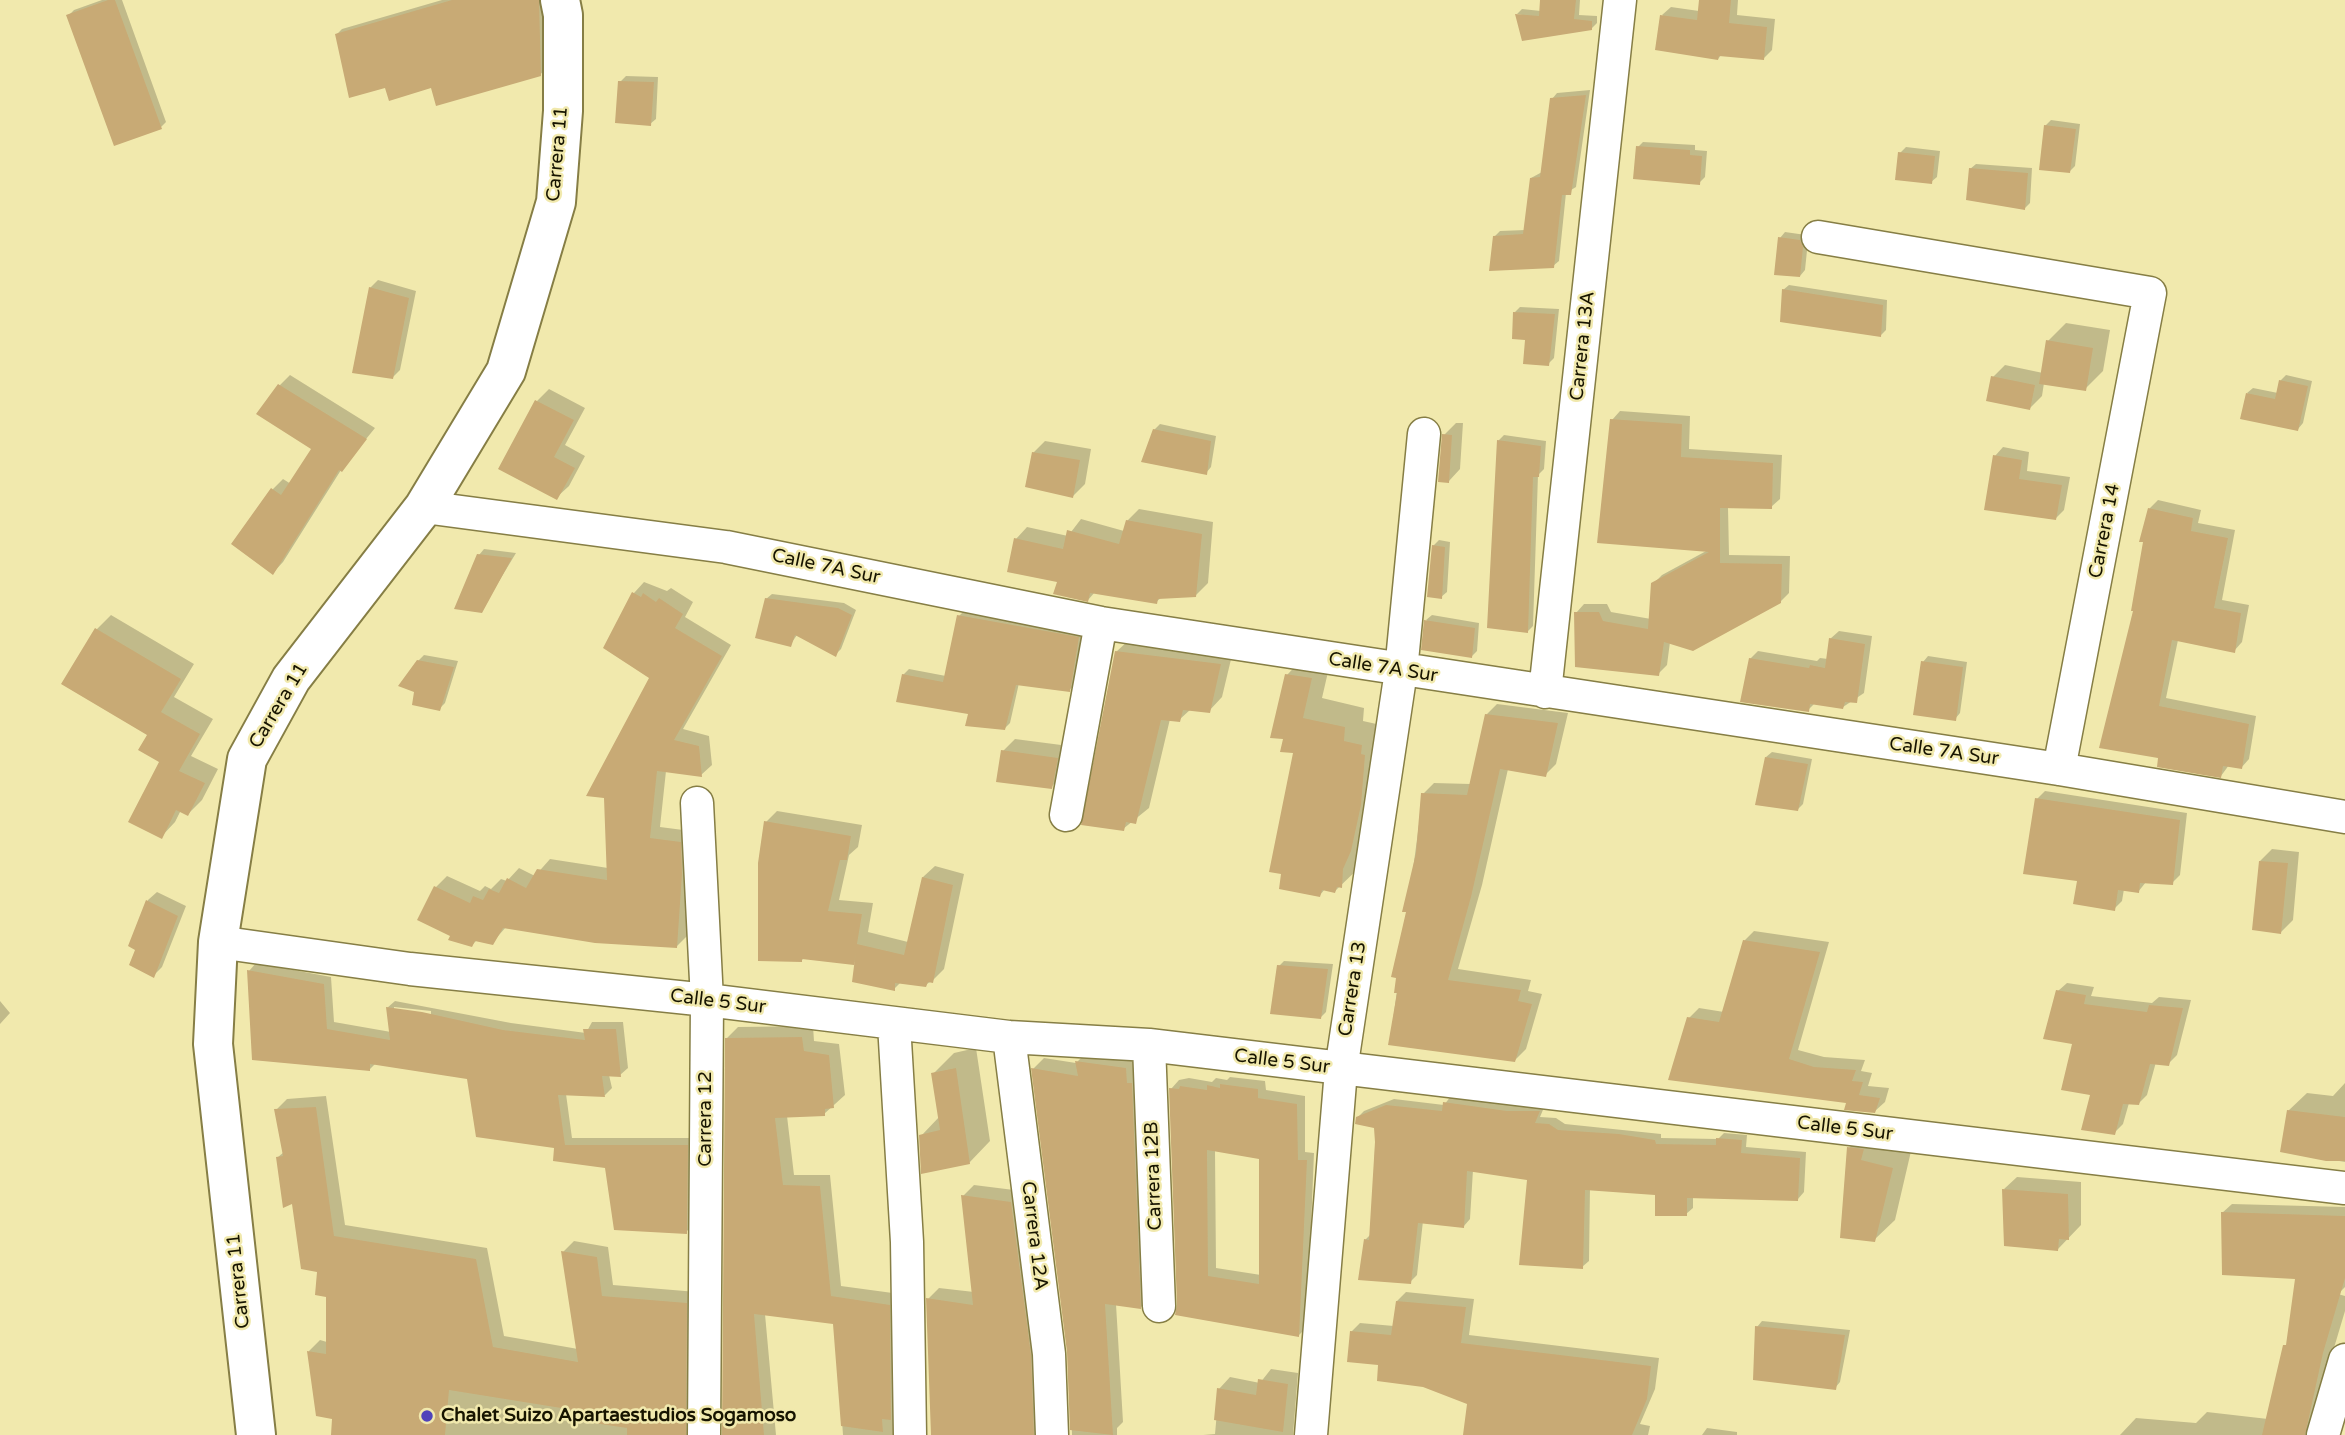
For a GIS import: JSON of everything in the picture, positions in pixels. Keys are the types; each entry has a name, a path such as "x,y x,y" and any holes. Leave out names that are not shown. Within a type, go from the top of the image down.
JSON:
{"main road":[{"name":"Carrera 11","path":"257,1435 213,1044 218,942 247,759 291,679 424,507 506,371 556,202 563,111 564,15 560,0"}],"street":[{"name":"Carrera 13A","path":"1545,692 1620,0"},
{"name":"Carrera 14","path":"1818,237 2150,293 2059,769"},
{"name":"Carrera 13","path":"1311,1435 1341,1070 1401,671 1424,434"},
{"name":"Calle 7A Sur","path":"424,507 726,547 1101,624 2059,769 2345,817"},
{"path":"1066,815 1101,624"},
{"name":"Carrera 12","path":"697,803 707,1000 704,1435"},
{"name":"Calle 5 Sur","path":"218,942 410,969 707,1000 1009,1037 1149,1045 2345,1188"},
{"path":"894,1024 907,1242 910,1435"},
{"name":"Carrera 12A","path":"1009,1037 1049,1354 1052,1435"},
{"name":"Carrera 12B","path":"1149,1045 1159,1306"},
{"path":"2323,1435 2345,1360"}],"building":[{"path":"115,0 162,129 114,146 66,15"},
{"path":"452,0 539,0 541,76 436,106 431,88 389,101 385,88 349,98 335,34"},
{"path":"1540,0 1576,0 1574,19 1592,21 1592,30 1522,41 1515,14 1539,16"},
{"path":"1699,0 1731,0 1729,23 1767,27 1764,60 1719,56 1718,60 1655,50 1660,15 1697,20"},
{"path":"618,81 654,82 651,126 615,123"},
{"path":"1586,95 1571,195 1562,195 1554,268 1489,271 1493,236 1523,234 1530,178 1540,177 1550,98"},
{"path":"2044,125 2076,129 2070,173 2039,170"},
{"path":"1636,146 1690,150 1690,155 1702,156 1700,185 1633,179"},
{"path":"1898,152 1935,156 1932,184 1895,180"},
{"path":"1969,168 2028,173 2025,210 1966,200"},
{"path":"1778,237 1800,240 1803,247 1800,277 1774,275"},
{"path":"369,287 409,298 393,379 352,373"},
{"path":"1782,289 1883,305 1881,337 1780,322"},
{"path":"1513,312 1555,314 1549,366 1523,364 1525,340 1512,339"},
{"path":"2046,340 2093,348 2086,391 2039,384"},
{"path":"1991,376 2035,385 2030,410 1986,401"},
{"path":"2279,380 2308,386 2298,431 2240,419 2246,393 2275,399"},
{"path":"278,384 367,439 342,472 339,470 273,575 231,544 271,488 281,495 311,449 256,414"},
{"path":"535,400 574,420 554,457 575,468 557,500 498,469"},
{"path":"1610,419 1682,424 1681,457 1773,463 1772,509 1720,508 1720,563 1782,564 1781,603 1693,651 1664,642 1659,676 1575,667 1574,612 1599,612 1603,621 1648,629 1651,583 1709,552 1597,543"},
{"path":"1153,429 1211,441 1207,475 1141,462"},
{"path":"1442,434 1452,435 1449,483 1438,482"},
{"path":"1497,440 1541,446 1539,477 1533,477 1528,633 1487,628"},
{"path":"1032,452 1080,460 1073,498 1025,487"},
{"path":"1993,455 2022,460 2019,479 2062,485 2056,520 1984,510"},
{"path":"2148,508 2193,518 2191,531 2228,538 2214,608 2241,613 2235,653 2172,640 2159,706 2249,724 2242,769 2223,766 2221,778 2157,767 2158,758 2099,748 2133,611 2143,542 2139,542"},
{"path":"1126,520 1202,534 1196,597 1158,599 1157,604 1090,593 1088,602 1053,594 1057,582 1007,572 1014,538 1063,549 1067,530 1119,544"},
{"path":"1432,545 1445,547 1442,599 1427,597"},
{"path":"477,554 512,558 482,613 454,609"},
{"path":"632,592 641,597 643,593 656,602 659,598 683,614 675,628 722,656 674,740 699,746 702,777 657,771 650,838 681,842 682,874 677,948 595,943 503,928 493,945 475,941 472,947 448,940 450,936 417,920 434,886 470,903 473,896 483,900 489,889 499,893 507,878 526,888 537,869 607,880 604,798 586,796 649,678 603,648"},
{"path":"765,598 838,608 852,615 836,657 795,635 791,647 755,638"},
{"path":"957,615 1079,637 1070,692 1016,685 1005,730 965,726 968,714 896,702 902,674 943,682"},
{"path":"1424,620 1475,628 1472,658 1421,650"},
{"path":"95,628 181,679 161,712 200,734 179,771 205,783 188,816 176,810 162,839 128,822 159,762 138,750 147,735 61,684"},
{"path":"1829,638 1865,644 1857,703 1845,702 1843,709 1810,704 1809,712 1740,702 1749,658 1825,668"},
{"path":"1115,651 1221,664 1210,713 1183,710 1180,722 1161,720 1136,824 1126,822 1124,831 1081,825"},
{"path":"417,660 454,667 440,711 412,705 414,692 398,686"},
{"path":"1921,661 1963,667 1956,721 1913,715"},
{"path":"1285,674 1312,678 1303,718 1345,727 1344,741 1362,745 1361,754 1365,755 1361,805 1351,851 1343,869 1342,888 1337,887 1335,893 1322,890 1320,897 1279,889 1281,874 1269,872 1293,753 1280,752 1283,739 1270,738"},
{"path":"1485,714 1558,723 1546,777 1500,769 1471,897 1448,980 1521,990 1518,1001 1532,1004 1515,1062 1388,1045 1397,993 1394,993 1396,978 1391,977 1416,853 1421,793 1467,795"},
{"path":"1001,750 1058,758 1052,789 996,782"},
{"path":"1765,757 1808,764 1798,811 1755,805"},
{"path":"2035,798 2180,820 2173,885 2140,883 2139,893 2118,890 2115,911 2073,904 2077,881 2023,874"},
{"path":"764,821 851,836 847,860 840,860 828,911 862,914 857,944 904,955 922,877 953,885 933,983 928,982 926,987 895,983 895,991 852,982 856,950 854,965 802,959 802,962 758,961 758,863"},
{"path":"2259,861 2288,863 2281,934 2252,930"},
{"path":"146,900 178,916 154,978 129,965 135,950 128,946"},
{"path":"1743,940 1820,952 1789,1059 1814,1067 1856,1070 1852,1081 1863,1082 1859,1095 1880,1098 1875,1113 1844,1110 1846,1103 1668,1080 1687,1017 1719,1022"},
{"path":"1277,965 1328,969 1321,1019 1270,1014"},
{"path":"247,970 324,984 327,1029 390,1040 386,1007 503,1030 585,1040 583,1029 616,1029 621,1077 602,1076 605,1097 558,1095 565,1145 688,1145 687,1234 614,1230 605,1168 553,1161 554,1148 476,1137 467,1079 370,1064 370,1071 252,1060"},
{"path":"2056,990 2086,995 2084,1004 2147,1012 2149,1005 2183,1008 2169,1066 2150,1064 2139,1105 2123,1104 2115,1135 2081,1130 2090,1095 2061,1090 2072,1044 2043,1039"},
{"path":"802,1037 804,1051 829,1055 834,1108 825,1109 825,1116 775,1118 783,1185 820,1186 831,1296 890,1305 891,1420 882,1419 883,1432 841,1426 833,1324 754,1314 764,1435 722,1435 725,1038"},
{"path":"1075,1061 1126,1068 1127,1083 1132,1083 1141,1309 1105,1304 1113,1435 1070,1430 1067,1352 1031,1068 1078,1076"},
{"path":"956,1068 970,1164 921,1174 919,1135 940,1130 931,1073"},
{"path":"1220,1084 1258,1089 1258,1098 1297,1104 1298,1160 1307,1160 1299,1337 1175,1315 1177,1305 1169,1088 1179,1089 1180,1086 1207,1090 1207,1085 1220,1088","holes":["1207,1150 1259,1159 1259,1284 1208,1276"]},
{"path":"1443,1102 1507,1111 1540,1111 1535,1123 1549,1124 1558,1130 1619,1134 1655,1140 1656,1144 1716,1145 1716,1138 1742,1140 1741,1153 1800,1158 1798,1201 1687,1198 1687,1216 1655,1216 1655,1195 1585,1190 1583,1269 1519,1265 1527,1180 1467,1171 1464,1228 1418,1223 1411,1284 1358,1280 1364,1239 1369,1240 1375,1142 1374,1128 1355,1124 1356,1117 1386,1105 1442,1111"},
{"path":"316,1107 334,1236 476,1259 493,1347 578,1362 561,1251 597,1257 602,1296 687,1303 686,1435 627,1435 627,1428 587,1422 586,1412 449,1390 445,1435 331,1435 332,1419 316,1416 307,1351 326,1354 326,1297 315,1295 317,1272 301,1269 292,1204 283,1208 276,1157 283,1156 274,1109"},
{"path":"2287,1110 2345,1117 2345,1161 2326,1161 2280,1152"},
{"path":"1847,1147 1864,1149 1861,1160 1893,1168 1875,1242 1840,1238"},
{"path":"2002,1189 2068,1194 2069,1240 2059,1239 2058,1251 2004,1246"},
{"path":"961,1195 1011,1202 1031,1355 1034,1435 931,1435 926,1298 973,1305"},
{"path":"2221,1212 2345,1216 2345,1278 2323,1353 2305,1435 2262,1435 2283,1345 2286,1345 2295,1279 2222,1275"},
{"path":"1396,1301 1466,1307 1461,1343 1651,1366 1647,1399 1632,1435 1463,1435 1467,1404 1423,1387 1377,1381 1378,1365 1347,1362 1350,1331 1391,1335"},
{"path":"1755,1326 1845,1335 1836,1390 1753,1380"},
{"path":"1258,1379 1288,1384 1283,1432 1214,1420 1217,1388 1256,1395"}],"place":[{"name":"Chalet Suizo Apartaestudios Sogamoso","path":"427,1416"}]}
